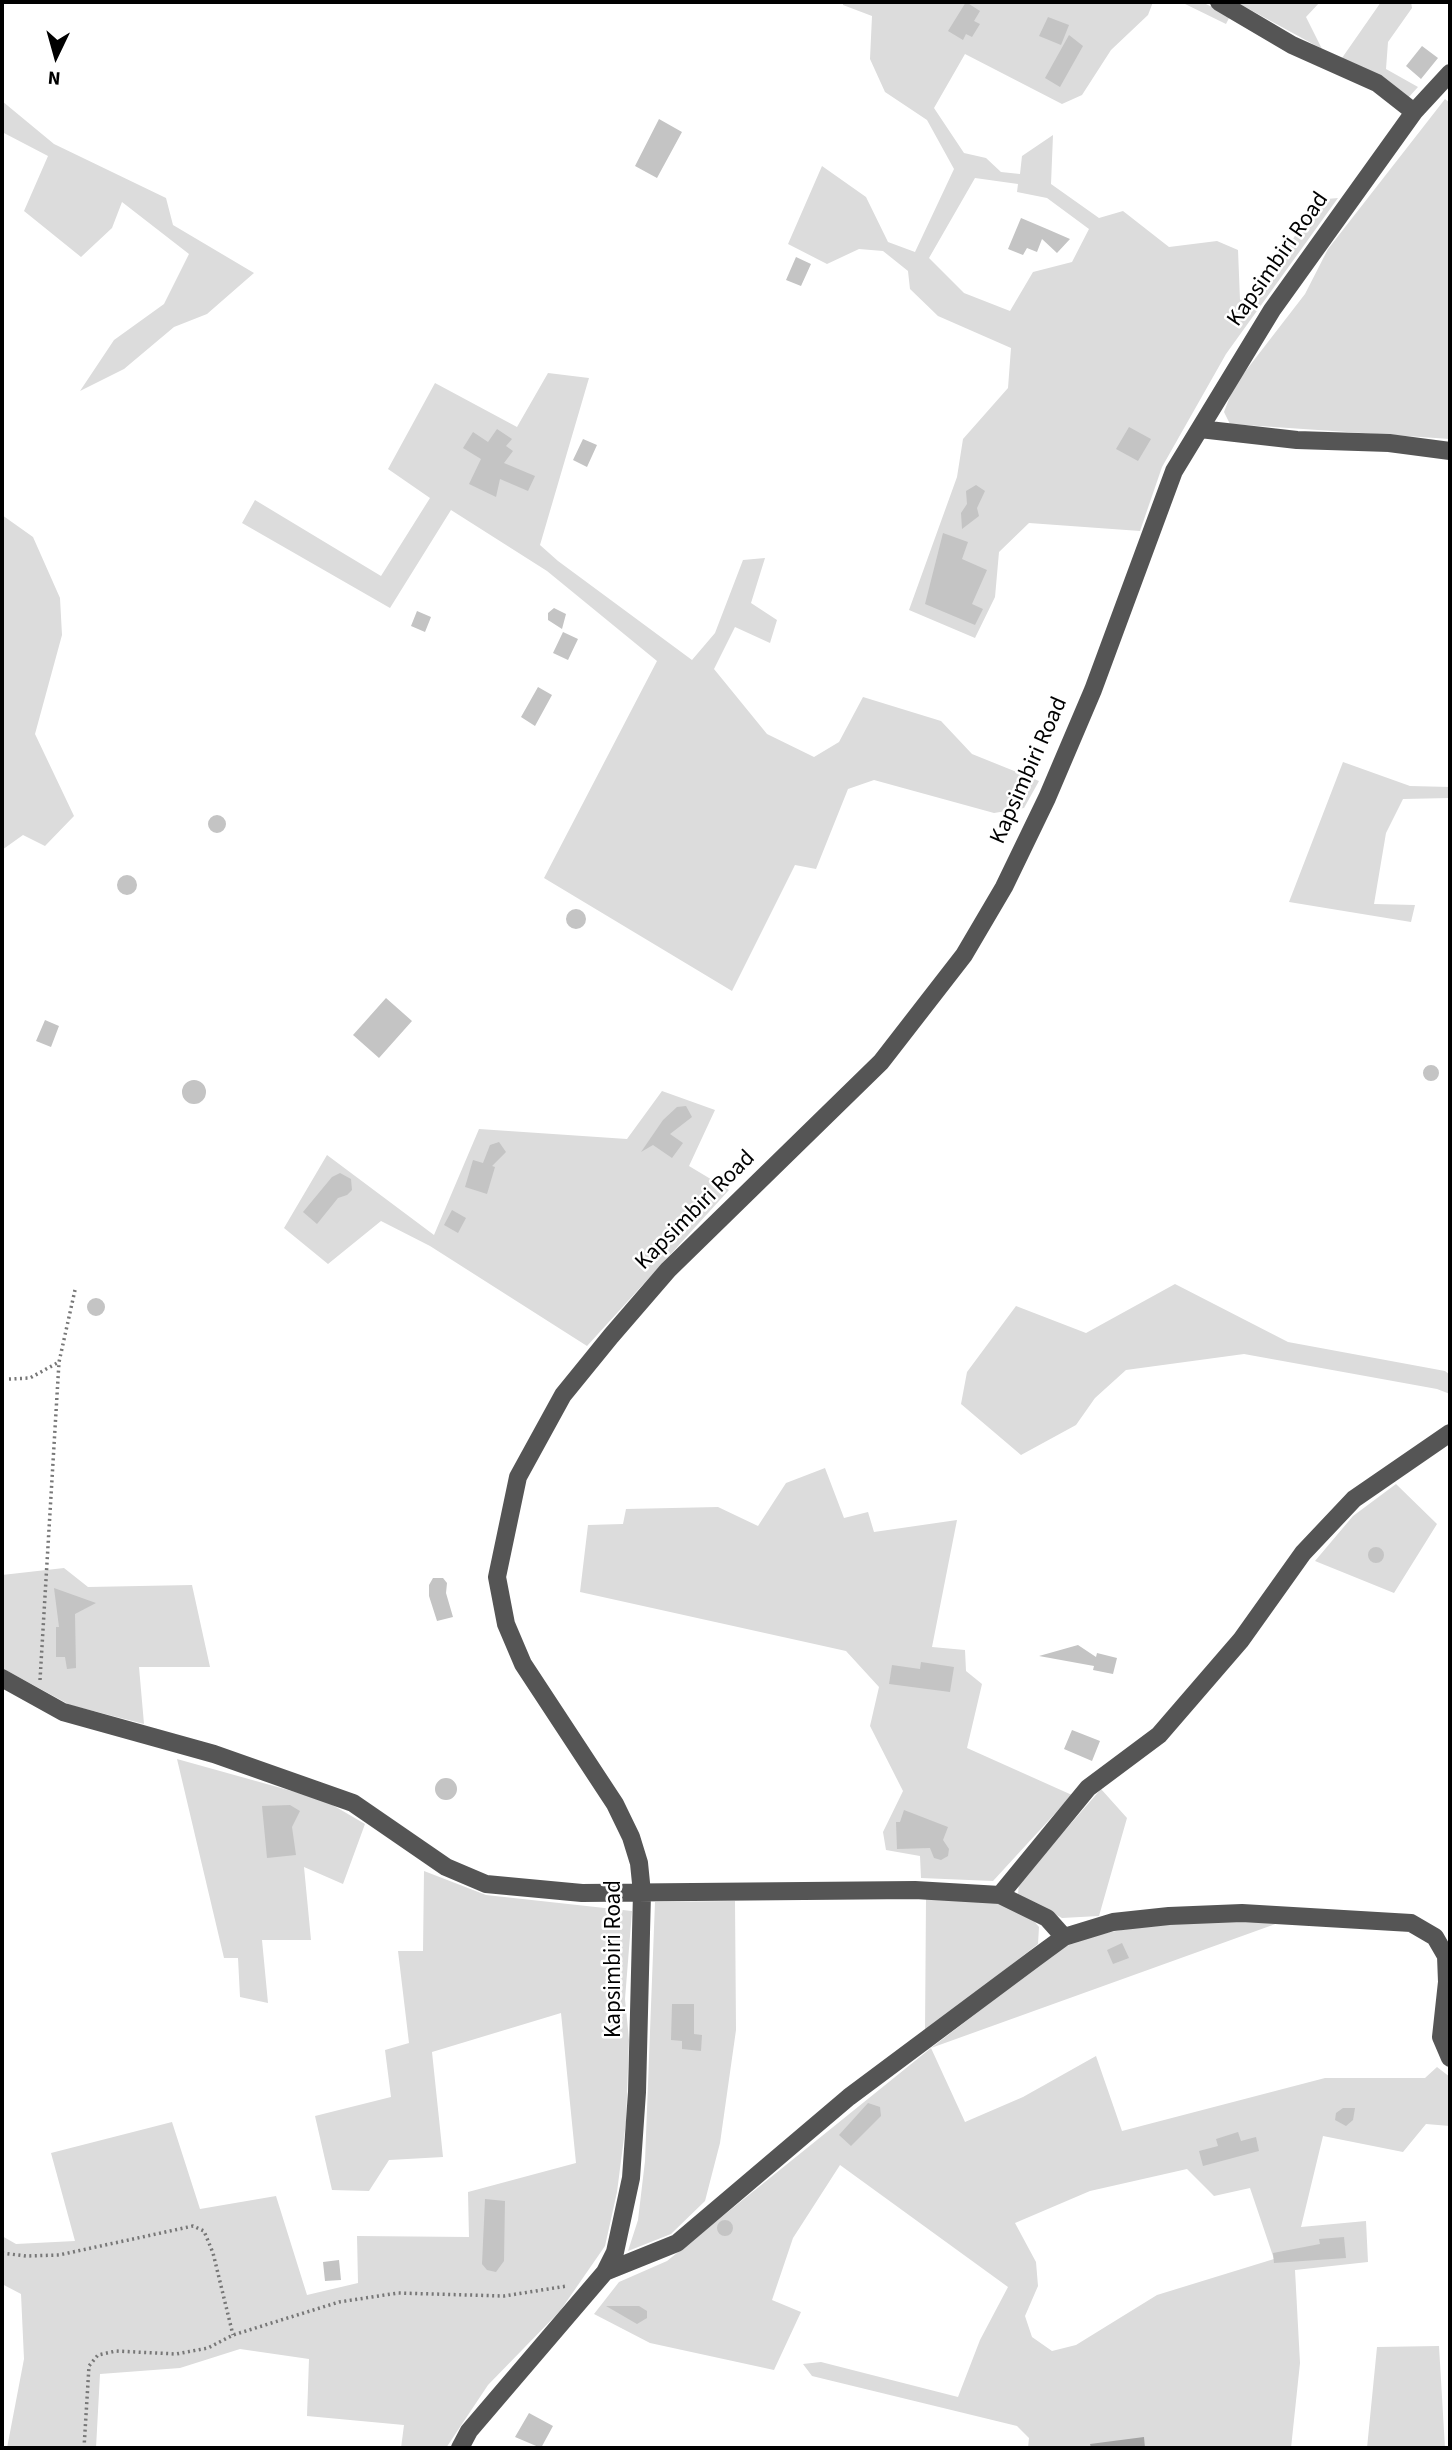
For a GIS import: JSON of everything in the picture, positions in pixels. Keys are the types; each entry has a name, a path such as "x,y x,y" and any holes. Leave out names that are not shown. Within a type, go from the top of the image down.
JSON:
{"street":[{"path":"1219,2 1292,45 1377,83 1414,112"},
{"name":"Kapsimbiri Road","path":"460,2448 468,2431 605,2272 615,2252 631,2178 638,2078 642,1893 631,1837 615,1804 523,1664 506,1624 497,1577 518,1477 563,1395 611,1336 668,1270 881,1062 964,955 1004,887 1047,798 1093,690 1174,471 1272,310 1414,112 1450,73"},
{"path":"1200,429 1297,440 1389,443 1450,451"},
{"path":"1000,1895 1088,1788 1159,1735 1241,1640 1303,1553 1354,1499 1450,1433"},
{"path":"2,1678 63,1712 214,1754 354,1803 446,1867 486,1884 582,1893 915,1890 1000,1895 1047,1918 1064,1937"},
{"path":"605,2272 677,2243 849,2097 1064,1937 1113,1922 1242,1913 1411,1923 1435,1937 1446,1956 1447,1982 1441,2037 1450,2058"}],"path":[{"path":"39,1699 59,1362 75,1290"},
{"path":"9,1378 30,1378 59,1362"},
{"path":"2,2253 59,2255 193,2226 204,2231 213,2253 233,2334"},
{"path":"84,2448 89,2366 98,2355 116,2351 176,2354 208,2348 233,2334 339,2302 398,2293 504,2296 568,2286"}],"shaded area":[{"path":"843,2 1153,2 1148,15 1111,50 1082,95 1062,104 965,54 934,108 964,153 986,158 1001,172 1020,174 1022,156 1053,135 1051,184 1099,218 1123,211 1169,247 1217,241 1238,250 1240,300 1263,290 1316,200 1338,198 1226,354 1162,467 1140,531 1029,523 999,552 995,597 975,638 909,610 957,477 963,439 1008,388 1011,348 938,316 910,289 908,271 883,251 859,249 827,264 788,244 822,166 866,197 888,242 915,252 954,169 927,120 885,92 870,59 872,16 843,5","holes":["975,178 1018,184 1017,192 1047,198 1089,229 1072,262 1033,272 1010,311 964,293 929,258"]},
{"path":"1181,2 1202,2 1230,16 1226,24"},
{"path":"1236,2 1320,2 1306,17 1322,49"},
{"path":"1381,2 1411,2 1412,8 1388,42 1386,69 1418,87 1408,98 1342,58"},
{"path":"1445,99 1450,103 1450,439 1230,424 1224,412 1234,386 1305,294 1328,249"},
{"path":"2,101 54,144 166,198 173,225 254,273 207,314 174,327 124,369 80,391 114,340 164,304 189,254 122,202 112,228 81,257 24,211 48,156 2,132"},
{"path":"548,373 589,378 540,545 692,660 715,633 743,560 765,558 751,603 777,620 770,643 735,627 714,669 767,734 814,757 839,742 863,697 941,721 972,754 1039,781 1024,808 994,813 874,780 848,789 816,869 795,865 732,991 544,878 657,661 547,571 451,510 390,608 242,523 255,500 381,576 430,498 388,469 435,383 517,427"},
{"path":"2,515 33,537 60,598 62,635 35,734 74,816 45,846 23,835 2,850"},
{"path":"1343,762 1410,786 1450,787 1450,798 1403,799 1386,833 1374,904 1415,905 1411,922 1289,902"},
{"path":"662,1091 715,1110 689,1166 729,1190 587,1346 430,1246 381,1221 328,1264 284,1228 327,1155 434,1235 479,1129 627,1139"},
{"path":"1175,1284 1288,1342 1445,1371 1450,1375 1450,1394 1437,1389 1244,1354 1126,1370 1095,1398 1076,1425 1021,1455 961,1404 967,1372 1016,1306 1086,1333"},
{"path":"825,1468 844,1518 868,1512 874,1532 957,1520 932,1647 965,1650 966,1671 982,1684 967,1748 1072,1795 993,1881 921,1878 920,1856 886,1850 883,1832 903,1791 870,1726 879,1687 846,1651 580,1592 588,1525 623,1524 626,1509 718,1507 758,1526 786,1483"},
{"path":"1396,1484 1437,1524 1394,1593 1315,1561 1353,1516"},
{"path":"64,1568 88,1587 192,1585 210,1667 139,1667 144,1724 70,1705 2,1668 2,1575"},
{"path":"177,1759 324,1800 365,1824 343,1884 304,1867 311,1940 262,1940 268,2003 240,1997 238,1958 224,1958"},
{"path":"1101,1789 1127,1818 1099,1916 1062,1918 1018,1894 1019,1883"},
{"path":"424,1871 486,1895 632,1911 625,1999 629,2040 626,2122 617,2192 605,2246 560,2311 488,2385 446,2448 401,2448 404,2425 307,2416 309,2359 240,2349 180,2368 100,2374 96,2448 7,2448 24,2359 21,2294 2,2284 2,2236 16,2244 75,2241 51,2153 172,2122 200,2209 276,2196 307,2295 358,2283 357,2236 469,2237 468,2192 576,2163 561,2013 432,2052 443,2157 389,2160 369,2191 332,2190 315,2116 391,2097 385,2050 409,2043 398,1951 423,1951"},
{"path":"926,1899 996,1902 1028,1914 1039,1927 1038,1944 925,2032"},
{"path":"735,1901 736,2030 720,2143 705,2201 671,2234 628,2251 638,2220 645,2161 655,1902"},
{"path":"1209,1922 1281,1922 931,2048 1072,1940 1136,1927"},
{"path":"931,2048 965,2122 1023,2097 1096,2056 1122,2131 1325,2078 1425,2078 1437,2067 1450,2077 1450,2126 1426,2124 1403,2152 1323,2136 1301,2227 1366,2221 1368,2262 1295,2270 1300,2363 1291,2448 1028,2448 1029,2438 1017,2426 812,2376 803,2364 821,2362 958,2397 980,2340 1008,2287 840,2165 793,2238 772,2300 801,2312 774,2370 650,2343 594,2314 619,2282 667,2261","holes":["1187,2169 1214,2196 1250,2188 1274,2259 1157,2295 1076,2345 1052,2351 1032,2337 1025,2316 1038,2286 1036,2262 1015,2223 1090,2191"]},
{"path":"1439,2346 1445,2448 1367,2448 1377,2347"},
{"path":"1144,2437 1145,2448 1091,2448 1090,2444"}],"building":[{"path":"966,2 980,11 974,21 980,24 972,37 966,34 963,40 948,31"},
{"path":"1048,17 1069,25 1061,45 1039,36"},
{"path":"1069,35 1083,46 1060,87 1045,78"},
{"path":"1422,46 1438,58 1421,79 1406,66"},
{"path":"659,119 682,132 657,178 635,166"},
{"path":"1021,218 1070,239 1057,253 1042,239 1037,252 1027,248 1023,255 1008,249"},
{"path":"796,257 811,264 801,286 786,280"},
{"path":"1129,427 1151,439 1138,461 1116,449"},
{"path":"497,429 512,439 506,446 513,451 504,463 535,476 528,491 500,479 496,497 469,484 481,459 463,448 473,432 488,442"},
{"path":"583,439 597,445 587,467 573,460"},
{"path":"976,485 985,491 977,508 979,516 962,529 961,513 967,504 966,491"},
{"path":"943,533 968,542 962,559 987,570 972,604 983,609 975,625 925,604"},
{"path":"554,608 566,614 562,629 548,620 548,613"},
{"path":"417,611 431,617 425,632 411,626"},
{"path":"563,632 578,639 568,660 553,653"},
{"path":"538,687 552,695 535,726 521,717"},
{"path":"217,815 223,818 226,824 223,830 217,833 211,830 208,824 211,818"},
{"path":"123,875 131,875 137,885 131,895 123,895 117,889 117,881"},
{"path":"576,909 583,912 586,919 583,926 576,929 569,926 566,919 569,912"},
{"path":"386,998 412,1021 379,1058 353,1035"},
{"path":"45,1020 59,1026 51,1047 36,1041"},
{"path":"1428,1065 1434,1065 1439,1073 1437,1079 1428,1081 1423,1076 1423,1070"},
{"path":"194,1080 203,1083 206,1092 203,1101 194,1104 185,1101 182,1092 185,1083"},
{"path":"686,1106 692,1117 670,1134 683,1143 672,1158 653,1145 641,1152 663,1120 677,1107"},
{"path":"499,1142 506,1152 492,1166 495,1167 487,1194 465,1187 473,1160 483,1163 490,1145"},
{"path":"340,1173 351,1179 352,1190 338,1198 317,1224 303,1212 332,1177"},
{"path":"452,1210 466,1218 458,1233 444,1225"},
{"path":"96,1298 102,1301 105,1307 102,1313 96,1316 90,1313 87,1307 90,1301"},
{"path":"1373,1547 1379,1547 1384,1555 1382,1561 1373,1563 1368,1558 1368,1552"},
{"path":"433,1578 443,1578 447,1583 446,1593 453,1617 437,1621 429,1596 429,1585"},
{"path":"54,1588 96,1603 75,1614 76,1668 67,1669 65,1657 56,1657 56,1627 59,1627"},
{"path":"1078,1645 1096,1657 1097,1653 1117,1658 1113,1674 1093,1670 1094,1666 1039,1656"},
{"path":"921,1662 954,1667 950,1692 889,1684 892,1665 920,1669"},
{"path":"1072,1730 1100,1741 1092,1761 1064,1749"},
{"path":"446,1778 456,1785 457,1789 450,1799 446,1800 436,1793 435,1789 442,1779"},
{"path":"290,1805 300,1811 292,1827 296,1855 267,1858 262,1806"},
{"path":"904,1810 948,1827 943,1840 949,1849 948,1856 941,1860 934,1858 930,1848 897,1849 896,1822 900,1822"},
{"path":"1122,1943 1129,1958 1113,1964 1107,1950"},
{"path":"672,2004 694,2004 694,2034 702,2035 701,2051 682,2049 682,2041 671,2040"},
{"path":"868,2103 880,2107 881,2116 851,2146 839,2135"},
{"path":"1343,2108 1355,2108 1353,2120 1346,2126 1335,2120 1336,2113"},
{"path":"1238,2132 1241,2141 1256,2137 1259,2151 1203,2166 1199,2151 1218,2146 1216,2139"},
{"path":"485,2199 505,2201 504,2261 496,2272 487,2270 482,2264"},
{"path":"722,2220 728,2220 733,2228 731,2234 722,2236 717,2231 717,2225"},
{"path":"1344,2237 1346,2258 1274,2263 1273,2253 1320,2244 1319,2239"},
{"path":"339,2260 341,2280 325,2281 323,2262"},
{"path":"606,2306 639,2306 647,2311 647,2318 637,2324"},
{"path":"529,2413 553,2426 541,2448 515,2437"}]}
